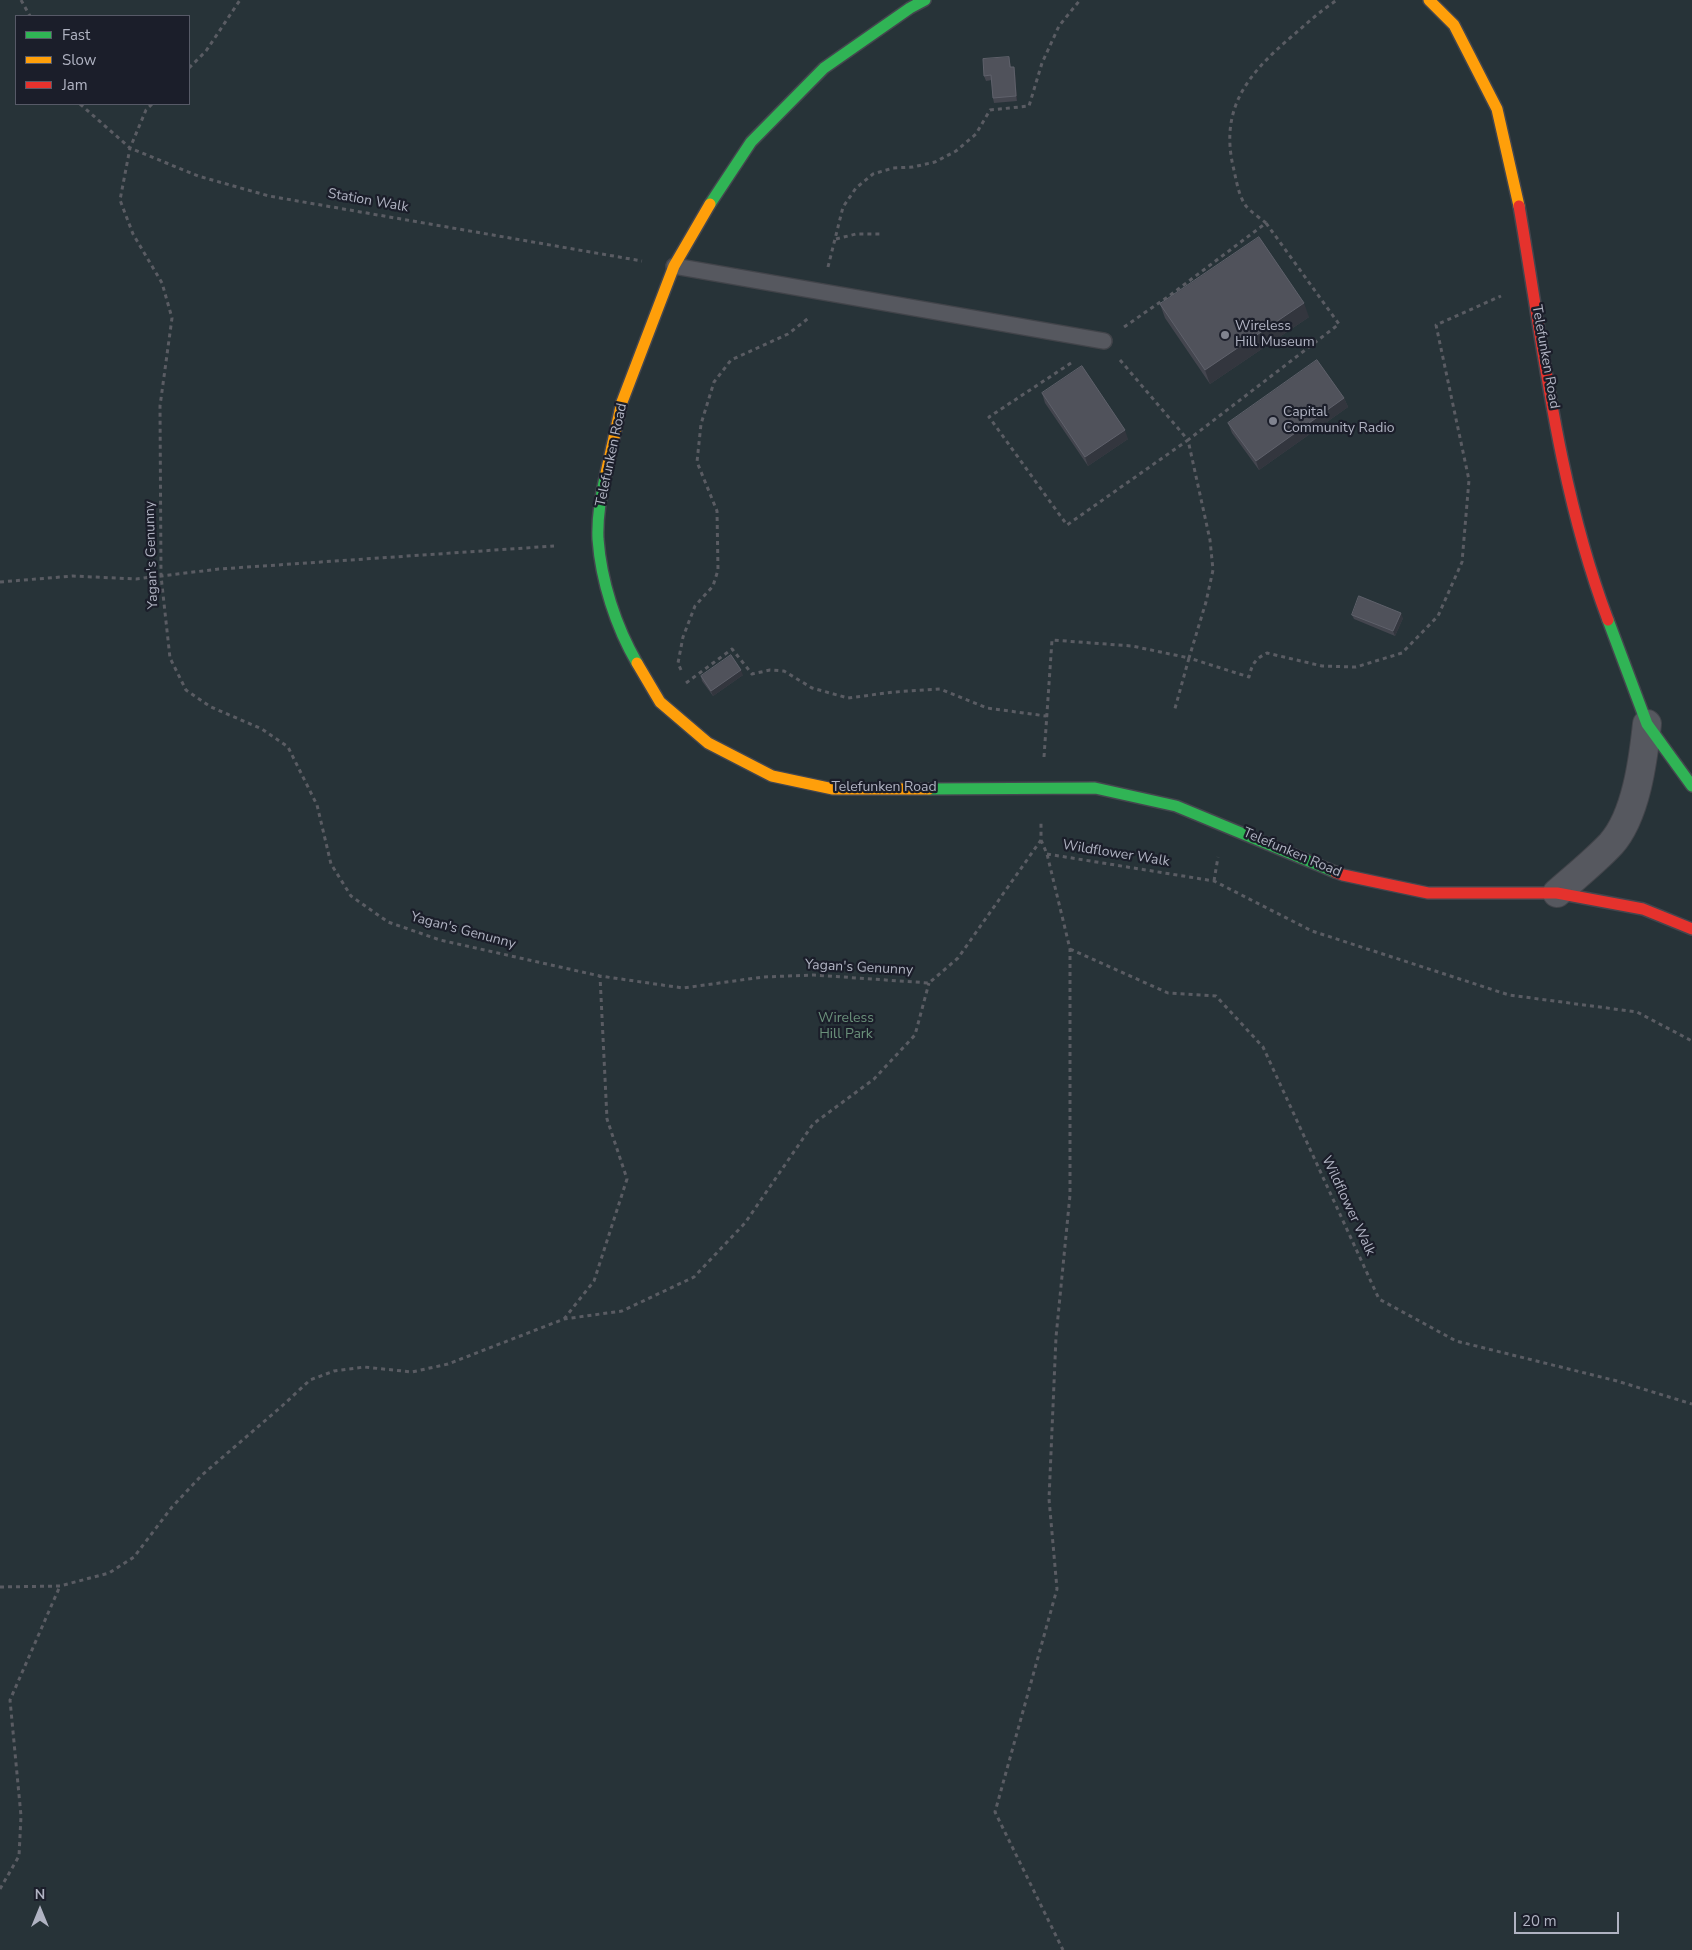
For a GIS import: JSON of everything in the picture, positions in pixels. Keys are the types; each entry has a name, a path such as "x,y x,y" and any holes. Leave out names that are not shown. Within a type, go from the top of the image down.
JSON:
{"street":[{"name":"Telefunken Road","path":"925,0 910,8 824,68 750,142 703,214 674,266 622,402 601,494 598,538 606,587 626,644 660,702 708,743 772,776 798,782 833,789 1096,788 1176,806 1343,875 1428,893 1557,893 1643,909 1692,929"},
{"name":"Telefunken Road","path":"1429,0 1454,25 1497,109 1519,203 1563,466 1596,588 1647,724 1692,786"},
{"name":"Telefunken Road","path":"1557,893 1612,842 1630,811 1642,762 1647,724"}],"lane":[{"path":"674,266 1104,341"}],"path":[{"path":"21,0 29,15"},
{"path":"190,67 206,52 240,0"},
{"path":"686,684 678,663 683,638 695,606 713,586 718,570 717,511 697,462 701,424 714,382 731,360 788,334 811,316 822,293 843,207 856,188 874,174 893,168 913,167 935,162 956,151 976,134 990,110 1029,106 1042,63 1059,26 1080,0"},
{"path":"1266,223 1169,296 990,417 1067,525 1188,440 1339,324 1266,223 1246,206 1230,153 1229,136 1235,104 1242,90 1271,54 1322,10 1337,0"},
{"name":"Station Walk","path":"81,105 130,148 198,176 269,196 674,266"},
{"name":"Yagan's Genunny","path":"151,105 146,110 130,148 120,200 133,234 162,283 172,318 160,406 161,576 170,658 186,690 210,707 262,729 288,747 317,804 332,864 351,896 388,922 440,940 600,976 683,988 764,978 814,975 929,983 958,958 1041,840"},
{"path":"836,239 856,234 882,234"},
{"path":"1047,854 1041,840 1046,716 1052,640 1132,646 1188,658 1249,677 1256,660 1267,653 1322,666 1356,667 1402,653 1438,616 1462,562 1469,480 1436,325 1502,296"},
{"path":"1104,341 1188,440 1209,532 1213,570 1206,602 1188,658 1174,712"},
{"path":"0,582 73,576 136,579 218,568 554,546"},
{"path":"660,702 732,649 752,674 770,670 784,671 812,688 848,698 894,692 940,690 988,708 1046,716"},
{"name":"Wildflower Walk","path":"1692,1041 1637,1012 1509,995 1312,931 1214,881 1047,854 1070,949 1168,993 1216,996 1263,1047 1379,1299 1456,1342 1617,1381 1692,1404"},
{"path":"1063,1950 995,1812 1057,1589 1049,1499 1056,1337 1070,1195 1070,949"},
{"path":"564,1319 594,1281 627,1179 607,1120 600,976"},
{"path":"0,1587 60,1586 109,1573 134,1557 172,1507 202,1475 310,1380 334,1371 364,1367 412,1372 448,1364 564,1319 622,1311 694,1277 745,1224 813,1124 874,1079 915,1035 929,983"},
{"path":"0,1889 19,1856 21,1816 10,1700 60,1586"}],"green space":[{"name":"Wireless Hill Park","path":"0,0 1692,0 1692,1950 0,1950"}],"building":[{"path":"1009,57 1010,67 1014,67 1016,96 993,98 991,75 984,76 983,59"},
{"path":"1259,237 1304,303 1205,370 1160,304"},
{"path":"1317,360 1344,398 1256,461 1228,423"},
{"path":"1082,366 1125,430 1085,457 1042,393"},
{"path":"1359,596 1401,613 1393,631 1352,615"},
{"path":"731,655 741,670 711,691 701,676"}],"traffic: fast":[{"path":"710,204 751,142 824,68 910,8 925,0"},
{"path":"606,473 598,522 602,571 616,619 637,663"},
{"path":"1608,620 1647,724 1692,786"},
{"path":"929,789 1095,788 1176,806 1335,872"}],"traffic: slow":[{"path":"1429,0 1454,25 1497,109 1519,206"},
{"path":"606,473 622,402 674,266 710,204"},
{"path":"637,663 660,702 708,743 772,776 833,789 929,789"}],"traffic: jam":[{"path":"1519,206 1564,468 1576,519 1608,620"},
{"path":"1335,872 1428,893 1557,893 1643,909 1692,929"}],"place":[{"name":"Wireless Hill Museum","path":"1225,335"},
{"name":"Capital Community Radio","path":"1273,421"}]}
